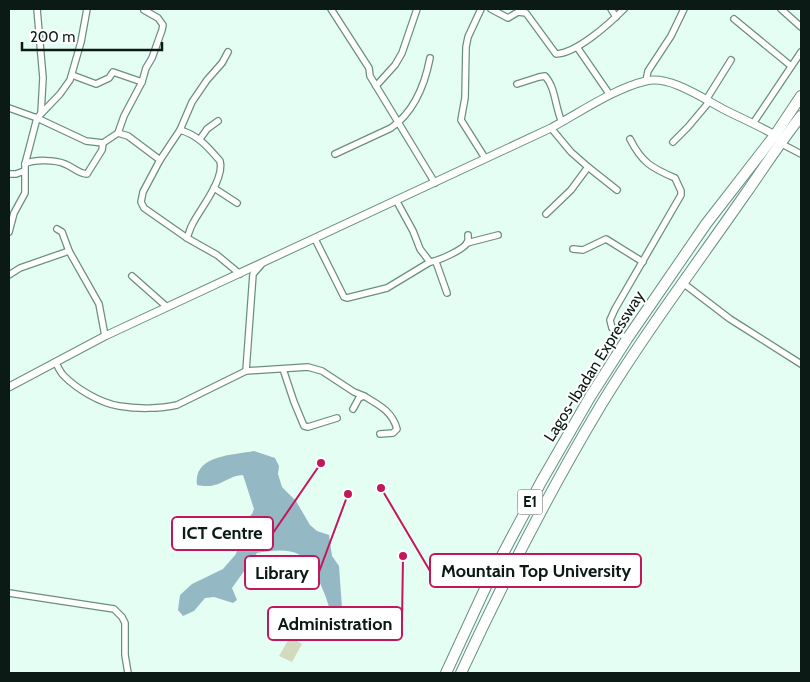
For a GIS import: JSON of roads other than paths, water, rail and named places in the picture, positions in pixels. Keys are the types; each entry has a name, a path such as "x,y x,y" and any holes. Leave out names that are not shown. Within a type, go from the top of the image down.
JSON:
{"highway":[{"name":"Lagos-Ibadan Expressway","path":"461,673 503,584 602,404 777,139 801,96"},
{"name":"Lagos-Ibadan Expressway","path":"446,673 489,580 541,482 627,339 706,224 777,139 801,116"}],"street":[{"path":"37,9 42,78 41,112"},
{"path":"9,232 14,213 25,193 24,168 37,118 60,94 72,75 87,9"},
{"path":"332,9 369,68 370,76 435,183"},
{"path":"376,86 395,65 402,53 417,9"},
{"path":"481,9 468,37 466,47 465,98 461,120 485,158"},
{"path":"491,9 508,18 518,12 526,13 556,54 577,47 624,9"},
{"path":"611,9 616,17"},
{"path":"646,81 648,71 671,36 684,9"},
{"path":"781,9 801,27"},
{"path":"120,134 120,125 127,108 142,82 162,30 162,25 158,18 144,10"},
{"path":"734,19 791,66"},
{"path":"577,47 610,95"},
{"path":"228,52 222,63 195,97 180,130 160,160 143,192 142,202 144,208 217,256 240,274"},
{"path":"754,122 801,52"},
{"path":"335,154 391,128 399,122 422,88 430,58"},
{"path":"673,142 688,127 707,101 731,60"},
{"path":"72,75 96,84 108,78 113,72 142,82"},
{"path":"517,84 543,76 548,78 562,122"},
{"path":"9,387 105,336 435,183 562,122 610,95 646,81 666,82 681,87 754,122 801,154"},
{"path":"9,108 37,118 86,141 103,143 120,134 128,136 160,160"},
{"path":"200,139 207,129 218,121"},
{"path":"550,128 571,152 617,190"},
{"path":"180,130 200,139 221,164 214,188 192,225 187,238"},
{"path":"627,339 612,328 610,320 615,308 681,195 676,178 652,168 639,156 630,139"},
{"path":"9,174 16,174 32,162 63,163 78,172 87,174 102,150 103,143"},
{"path":"546,214 571,190 588,167"},
{"path":"214,188 237,203"},
{"path":"396,200 413,230 420,249 433,262 447,294"},
{"path":"57,229 62,232 68,251 99,304 105,336"},
{"path":"315,239 344,297 347,298 387,288 464,247 467,243 468,235"},
{"path":"467,243 498,235"},
{"path":"573,248 583,250 606,239 643,262"},
{"path":"9,275 20,268 68,251"},
{"path":"246,371 253,274 263,264"},
{"path":"132,276 167,307"},
{"path":"683,283 730,319 801,364"},
{"path":"56,362 64,377 92,395 119,406 141,407 178,405 246,371 314,368 386,409 395,421 397,429 393,433 380,434"},
{"path":"283,369 304,426 308,427 337,418"},
{"path":"353,409 359,398 364,396"},
{"path":"9,593 114,609 122,616 125,623 124,655 128,673"}],"water":[{"path":"254,451 275,458 279,466 278,474 282,487 296,501 310,525 317,531 329,535 332,556 339,566 342,608 337,614 330,610 319,580 310,565 300,555 285,551 257,553 232,588 237,600 233,603 214,597 205,598 194,611 183,616 178,610 180,595 192,584 223,569 236,554 244,522 254,509 243,475 212,486 205,486 197,485 197,475 201,468 216,458"}],"place":[{"name":"ICT Centre","path":"321,463"},
{"name":"Mountain Top University","path":"381,488"},
{"name":"Library","path":"348,494"},
{"name":"Administration","path":"403,556"}]}
